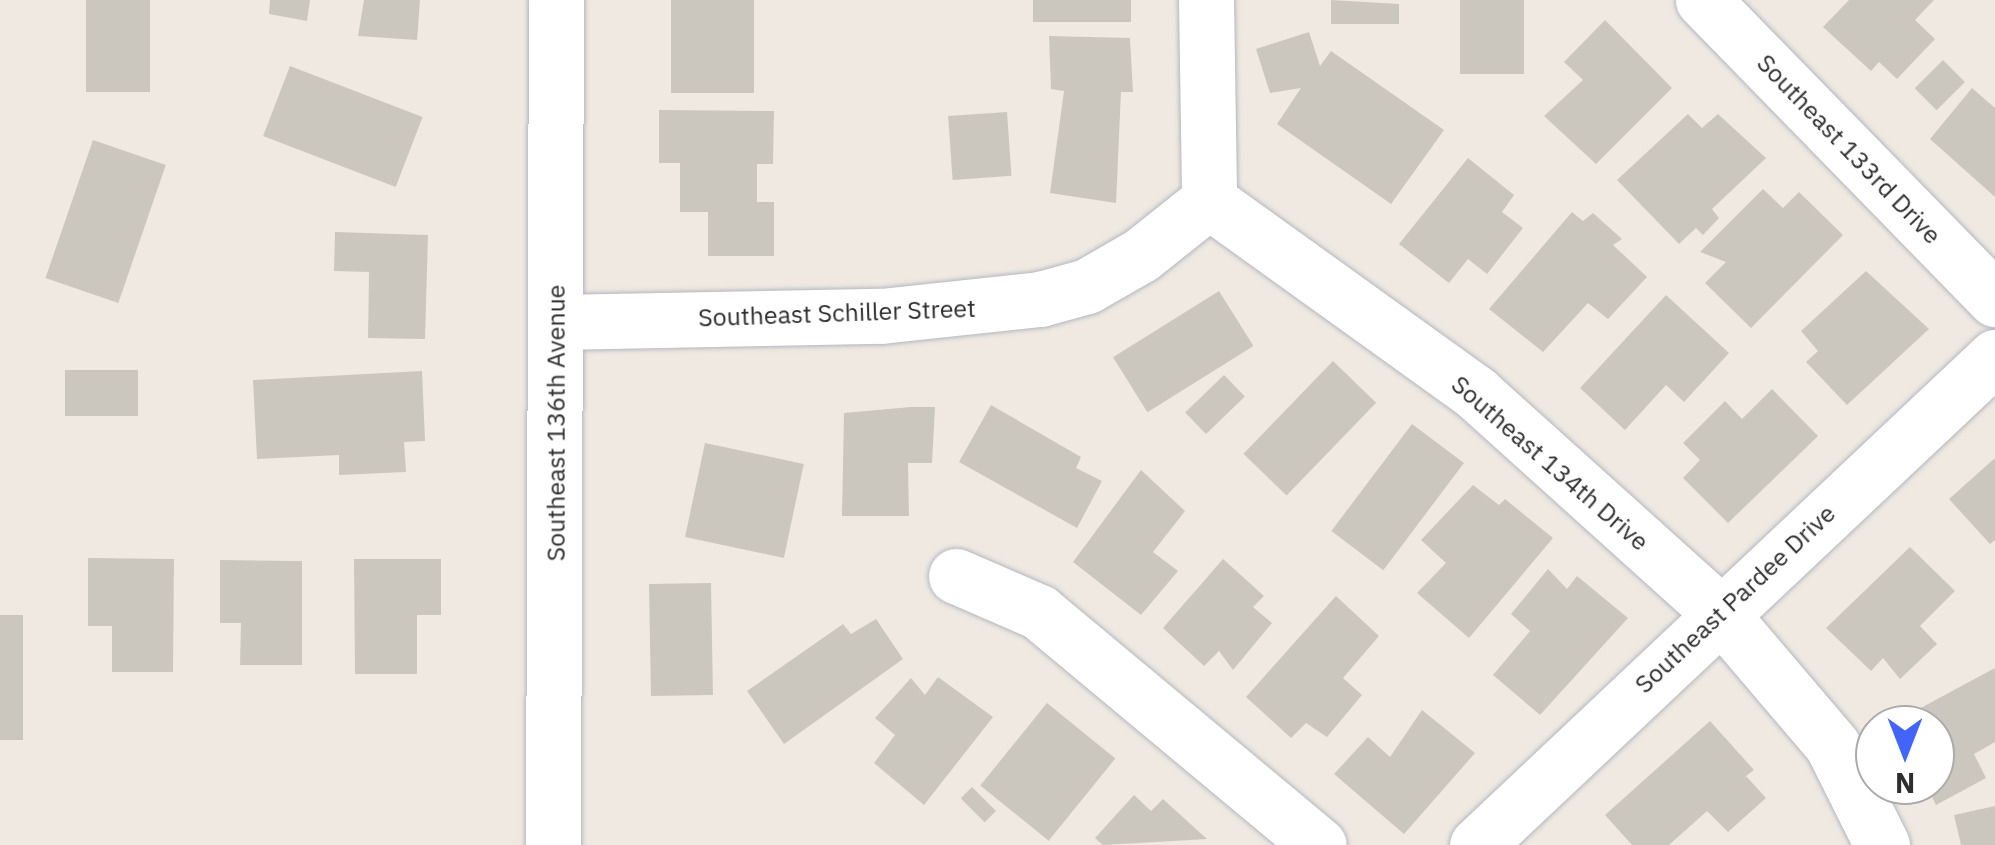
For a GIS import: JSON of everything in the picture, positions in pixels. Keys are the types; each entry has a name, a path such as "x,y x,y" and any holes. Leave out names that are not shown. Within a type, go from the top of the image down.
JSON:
{"street":[{"name":"Southeast 136th Avenue","path":"553,845 556,0"},
{"path":"1206,0 1209,201"},
{"name":"Southeast 133rd Drive","path":"1702,0 1995,299"},
{"name":"Southeast Schiller Street","path":"556,322 880,316 1040,299 1087,286 1209,201"},
{"name":"Southeast 134th Drive","path":"1209,201 1476,393 1719,612 1832,745 1882,845"},
{"name":"Southeast Pardee Drive","path":"1478,845 1719,612 1995,356"},
{"path":"956,576 1038,612 1319,845"}],"building":[{"path":"86,0 150,0 150,92 86,92"},
{"path":"270,0 310,0 307,21 269,14"},
{"path":"364,0 420,0 417,40 358,36"},
{"path":"671,0 754,0 754,93 671,93"},
{"path":"1033,0 1131,0 1131,22 1033,22"},
{"path":"1331,0 1399,4 1399,24 1331,24"},
{"path":"1460,0 1524,0 1524,74 1460,74"},
{"path":"1849,0 1934,0 1915,20 1935,39 1897,79 1879,62 1871,71 1823,27"},
{"path":"1605,20 1672,88 1596,164 1544,116 1583,80 1564,62"},
{"path":"1309,32 1320,66 1331,51 1444,130 1391,204 1277,124 1301,88 1270,93 1256,49"},
{"path":"1049,36 1130,38 1133,92 1121,92 1116,203 1050,193 1064,91 1051,89"},
{"path":"1943,60 1965,82 1937,110 1915,88"},
{"path":"290,66 423,117 396,187 263,136"},
{"path":"1972,88 1995,108 1995,197 1930,139"},
{"path":"659,110 774,111 773,164 757,164 757,202 774,202 774,256 708,256 708,212 680,212 680,163 659,163"},
{"path":"1007,112 1011,176 953,180 948,116"},
{"path":"1688,114 1702,128 1718,114 1766,158 1712,209 1719,218 1703,235 1696,228 1679,244 1617,180"},
{"path":"93,140 166,165 118,303 45,278"},
{"path":"1468,158 1514,195 1502,212 1523,228 1487,274 1468,259 1449,283 1399,244"},
{"path":"1763,189 1783,208 1799,192 1843,235 1751,328 1705,283 1726,262 1700,252"},
{"path":"1572,212 1583,221 1593,213 1622,239 1613,245 1647,277 1608,319 1588,303 1543,352 1489,309"},
{"path":"335,232 428,235 425,339 368,338 369,272 334,271"},
{"path":"1866,271 1929,329 1847,405 1806,362 1818,351 1801,331"},
{"path":"1219,291 1253,346 1147,412 1113,357"},
{"path":"1666,295 1729,353 1684,402 1666,385 1625,430 1580,388"},
{"path":"1333,361 1376,403 1287,495 1243,454"},
{"path":"65,370 138,370 138,416 65,416"},
{"path":"422,371 425,441 404,442 406,472 339,475 339,455 257,459 253,380"},
{"path":"1224,375 1245,397 1206,434 1185,413"},
{"path":"1772,389 1818,436 1728,523 1683,478 1700,460 1683,443 1725,401 1742,419"},
{"path":"991,405 1081,457 1076,468 1102,481 1077,528 959,462"},
{"path":"935,407 932,463 908,463 909,516 842,516 844,413"},
{"path":"1412,424 1464,463 1383,570 1331,531"},
{"path":"705,443 804,464 784,558 685,537"},
{"path":"1995,458 1995,540 1990,544 1949,499"},
{"path":"1141,470 1185,511 1153,552 1178,571 1141,615 1073,562"},
{"path":"1473,485 1499,505 1505,499 1553,538 1469,638 1417,593 1446,563 1421,540"},
{"path":"1910,547 1955,591 1920,626 1937,644 1900,679 1883,658 1871,671 1826,628"},
{"path":"88,558 174,559 173,672 112,672 112,626 88,626"},
{"path":"354,559 441,559 441,615 417,615 417,674 355,674"},
{"path":"1223,559 1264,596 1253,607 1272,623 1233,670 1219,651 1204,666 1163,628"},
{"path":"220,560 302,561 302,665 240,665 241,623 220,623"},
{"path":"1548,569 1567,589 1577,576 1628,618 1540,715 1493,675 1530,631 1511,614"},
{"path":"711,583 713,695 651,696 649,584"},
{"path":"1336,596 1379,636 1343,678 1362,695 1327,737 1306,723 1291,738 1246,697"},
{"path":"0,615 23,615 23,740 0,740"},
{"path":"876,619 903,659 784,744 747,691 843,624 851,634"},
{"path":"1995,668 1995,742 1974,754 1986,778 1955,795 1955,705 1926,705"},
{"path":"938,677 993,717 924,805 874,763 895,735 875,718 911,678 925,695"},
{"path":"1047,703 1115,758 1049,841 980,785"},
{"path":"1422,710 1475,753 1404,834 1334,774 1368,737 1390,757"},
{"path":"1710,721 1754,770 1746,776 1766,798 1728,832 1707,811 1669,845 1632,845 1605,815"},
{"path":"972,787 996,811 985,822 961,798"},
{"path":"1134,795 1151,811 1163,799 1207,839 1103,845 1095,838"},
{"path":"1995,806 1995,845 1961,845 1954,815"}]}
